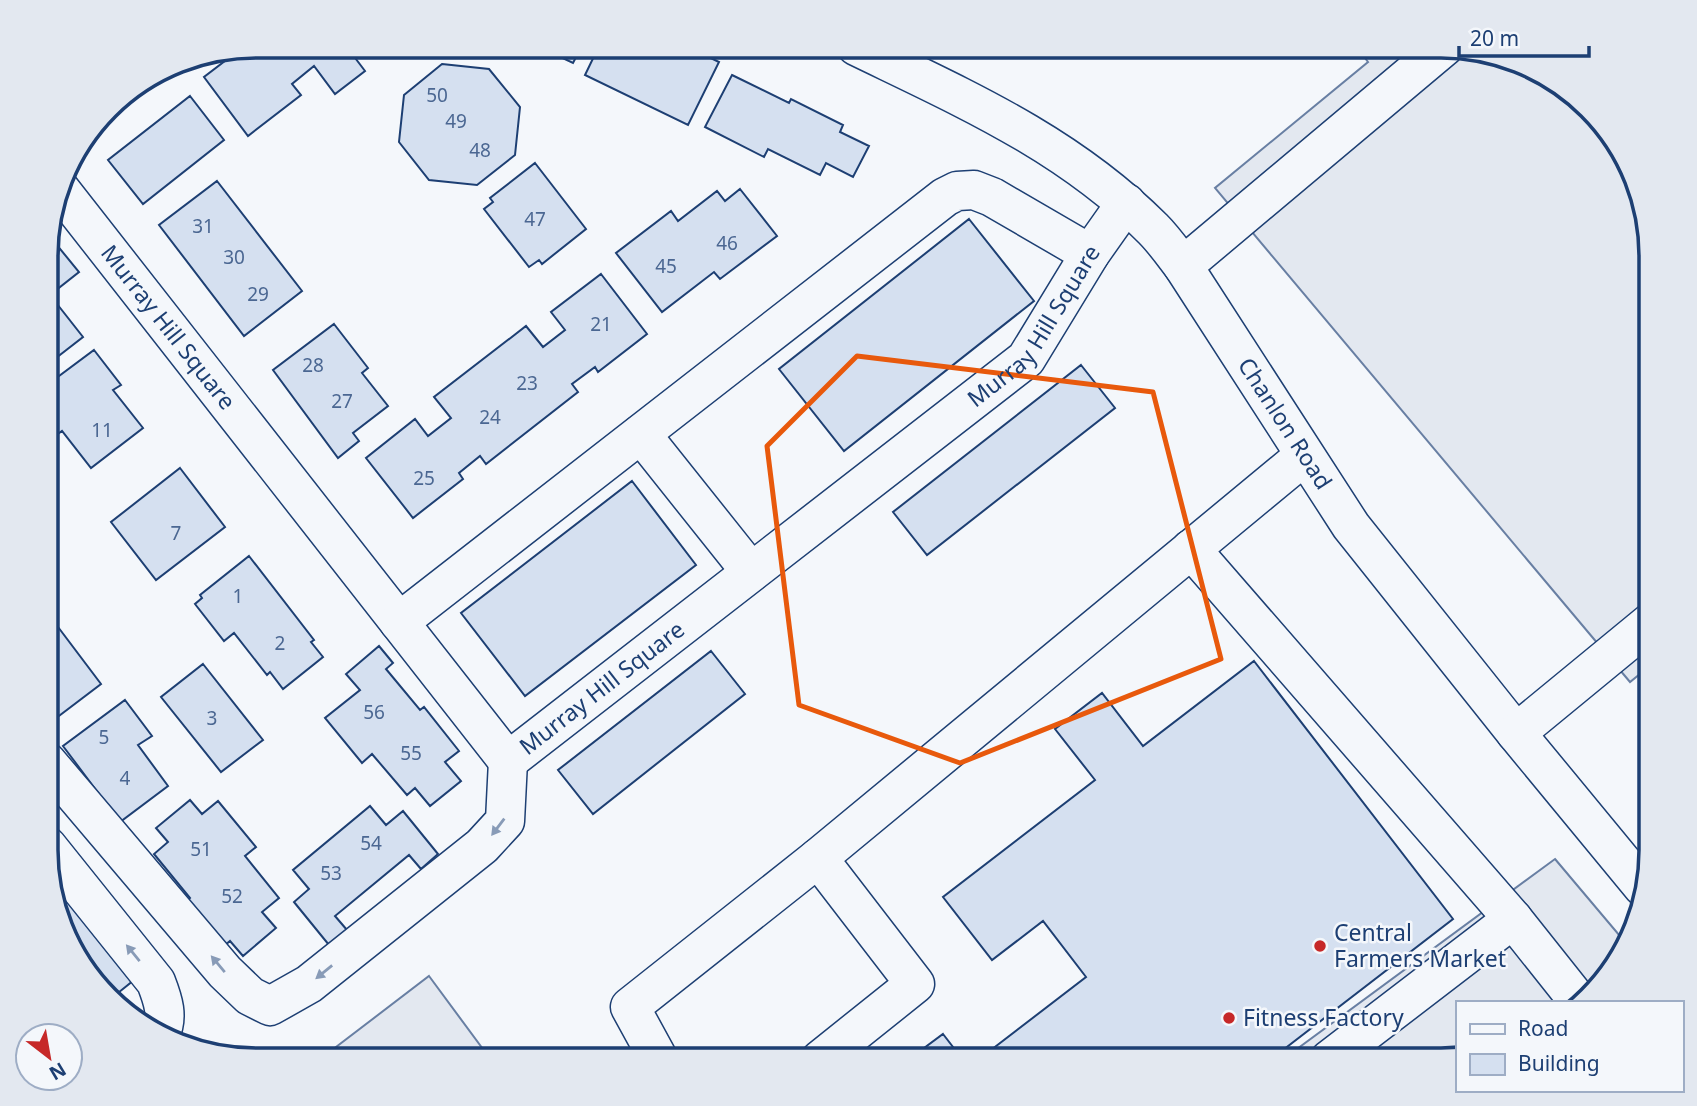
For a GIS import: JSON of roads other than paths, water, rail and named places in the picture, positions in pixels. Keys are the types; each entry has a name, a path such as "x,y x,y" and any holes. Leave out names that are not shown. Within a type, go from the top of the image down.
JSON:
{"street":[{"name":"Chanlon Road","path":"881,58 1038,137 1091,174 1155,231 1183,266 1351,526 1637,879"},
{"path":"1183,266 1431,58"},
{"path":"400,622 945,197 957,191 974,190 992,197 1090,254"},
{"name":"Murray Hill Square","path":"67,197 508,761 1026,359 1090,254 1126,203"},
{"path":"641,434 751,572"},
{"path":"652,1048 630,1007 818,858 1304,456"},
{"path":"1191,549 1513,919 1575,996"},
{"path":"1516,733 1639,632"},
{"path":"58,775 225,972 250,996 270,1006 309,985 482,846 505,821 508,761"},
{"path":"818,858 915,984 835,1048"},
{"path":"58,860 156,982 164,1002 163,1025"},
{"path":"1345,1048 1513,919"}],"place":[{"name":"Central Farmers Market","path":"1320,946"},
{"name":"Fitness Factory","path":"1229,1018"}]}
